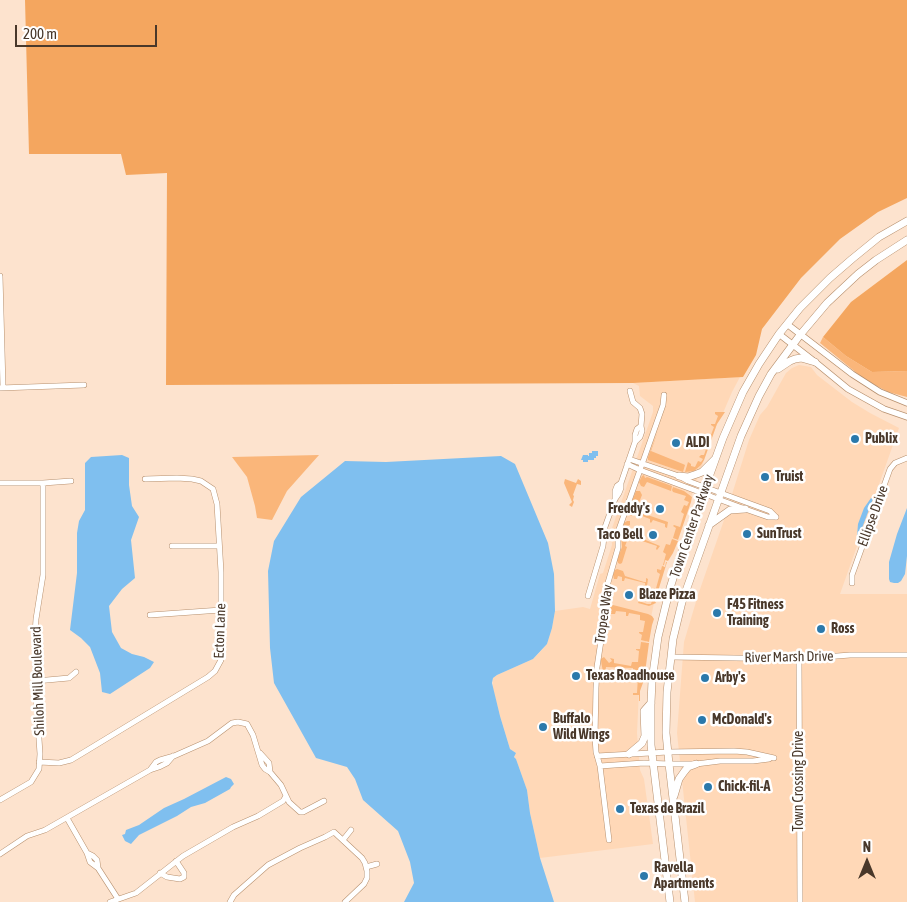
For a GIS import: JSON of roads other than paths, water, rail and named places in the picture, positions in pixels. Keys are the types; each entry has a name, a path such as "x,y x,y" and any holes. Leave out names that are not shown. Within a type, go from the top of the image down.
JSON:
{"main road":[{"name":"Town Center Parkway","path":"669,901 651,743 651,703 658,637 670,588 723,438 743,392 759,364 779,334 800,308 830,278 879,237 907,221"},
{"name":"Town Center Parkway","path":"686,902 666,733 667,692 673,639 682,602 741,436 759,396 772,374 792,344 842,288 864,269 907,240"},
{"path":"772,374 783,365 795,359 802,358 815,362"},
{"path":"680,476 688,477 697,474 716,457"},
{"path":"709,526 730,510 745,508"},
{"path":"629,754 642,743 645,736 644,711 651,703"},
{"path":"673,798 679,779 688,767 696,764"}],"street":[{"path":"0,276 1,388 84,385"},
{"path":"787,324 873,388 907,403"},
{"path":"779,334 848,389 879,407 907,417"},
{"path":"588,596 604,546 604,528 615,499 615,491 636,442 637,431 641,426 642,410 633,402 630,391"},
{"name":"Tropea Way","path":"609,840 595,737 597,667 606,608 605,593 618,548 618,532 663,404 664,395"},
{"name":"Ellipse Drive","path":"852,583 852,575 890,469 895,463 907,458"},
{"path":"628,462 640,470 705,490 745,508 776,517 770,511 720,496"},
{"path":"628,462 643,463 680,476 705,490"},
{"name":"Ecton Lane","path":"39,762 59,763 71,760 208,677 215,671 221,660 219,546 217,504 213,489 200,481 192,479 145,479"},
{"path":"0,483 71,481"},
{"name":"Shiloh Mill Boulevard","path":"0,800 31,782 39,769 35,634 43,575 43,483"},
{"path":"172,546 219,546"},
{"path":"150,615 221,610"},
{"name":"River Marsh Drive","path":"671,657 799,659 907,655"},
{"name":"Town Crossing Drive","path":"799,659 800,902"},
{"path":"36,681 70,678 76,672"},
{"path":"0,854 27,836 45,830 150,770 167,763 174,756 208,741 232,723 238,722 247,724 253,735 262,765 281,785 289,802 294,807 303,812 324,801"},
{"path":"597,756 734,751 774,758 696,764 644,763 600,766"},
{"path":"110,902 136,892 176,861 233,827 258,816 283,801 286,796"},
{"path":"67,818 87,853 88,859 98,868 118,899"},
{"path":"343,840 351,830"},
{"path":"230,902 234,894 268,865 334,832 362,858 366,867 367,878 364,884 345,902"},
{"path":"160,873 167,877 180,879 184,877 184,873 176,861"},
{"path":"366,867 377,864"}],"water":[{"path":"592,451 598,451 598,456 594,460 583,462 581,460 583,455 589,456 589,453 592,453"},
{"path":"122,455 129,458 129,485 132,506 139,517 131,540 135,578 122,589 109,606 112,632 121,648 154,662 150,668 110,694 102,692 100,673 90,647 70,630 77,573 77,533 79,521 85,510 85,463 91,457"},
{"path":"501,456 515,464 548,543 554,574 555,611 547,644 533,659 497,675 493,678 492,683 510,749 516,753 514,757 527,790 540,858 554,902 404,902 414,883 410,862 398,831 363,800 355,779 347,767 316,758 274,683 270,648 268,571 274,541 301,497 345,461 386,462"},
{"path":"871,498 873,499 859,536 857,536 858,524 864,508"},
{"path":"907,508 905,574 901,581 894,583 890,582 889,579 889,562"},
{"path":"226,777 231,779 234,784 230,789 205,803 191,807 139,835 131,844 125,841 122,835 125,834 126,830 139,825 164,808"}],"place":[{"name":"Publix","path":"855,439"},
{"name":"ALDI","path":"676,443"},
{"name":"Truist","path":"765,477"},
{"name":"Freddy's","path":"660,509"},
{"name":"SunTrust","path":"747,534"},
{"name":"Taco Bell","path":"653,535"},
{"name":"Blaze Pizza","path":"629,595"},
{"name":"F45 Fitness Training","path":"717,613"},
{"name":"Ross","path":"821,629"},
{"name":"Texas Roadhouse","path":"576,676"},
{"name":"Arby's","path":"705,678"},
{"name":"McDonald's","path":"702,720"},
{"name":"Buffalo Wild Wings","path":"543,727"},
{"name":"Chick-fil-A","path":"708,787"},
{"name":"Texas de Brazil","path":"620,809"},
{"name":"Ravella Apartments","path":"644,876"}]}
